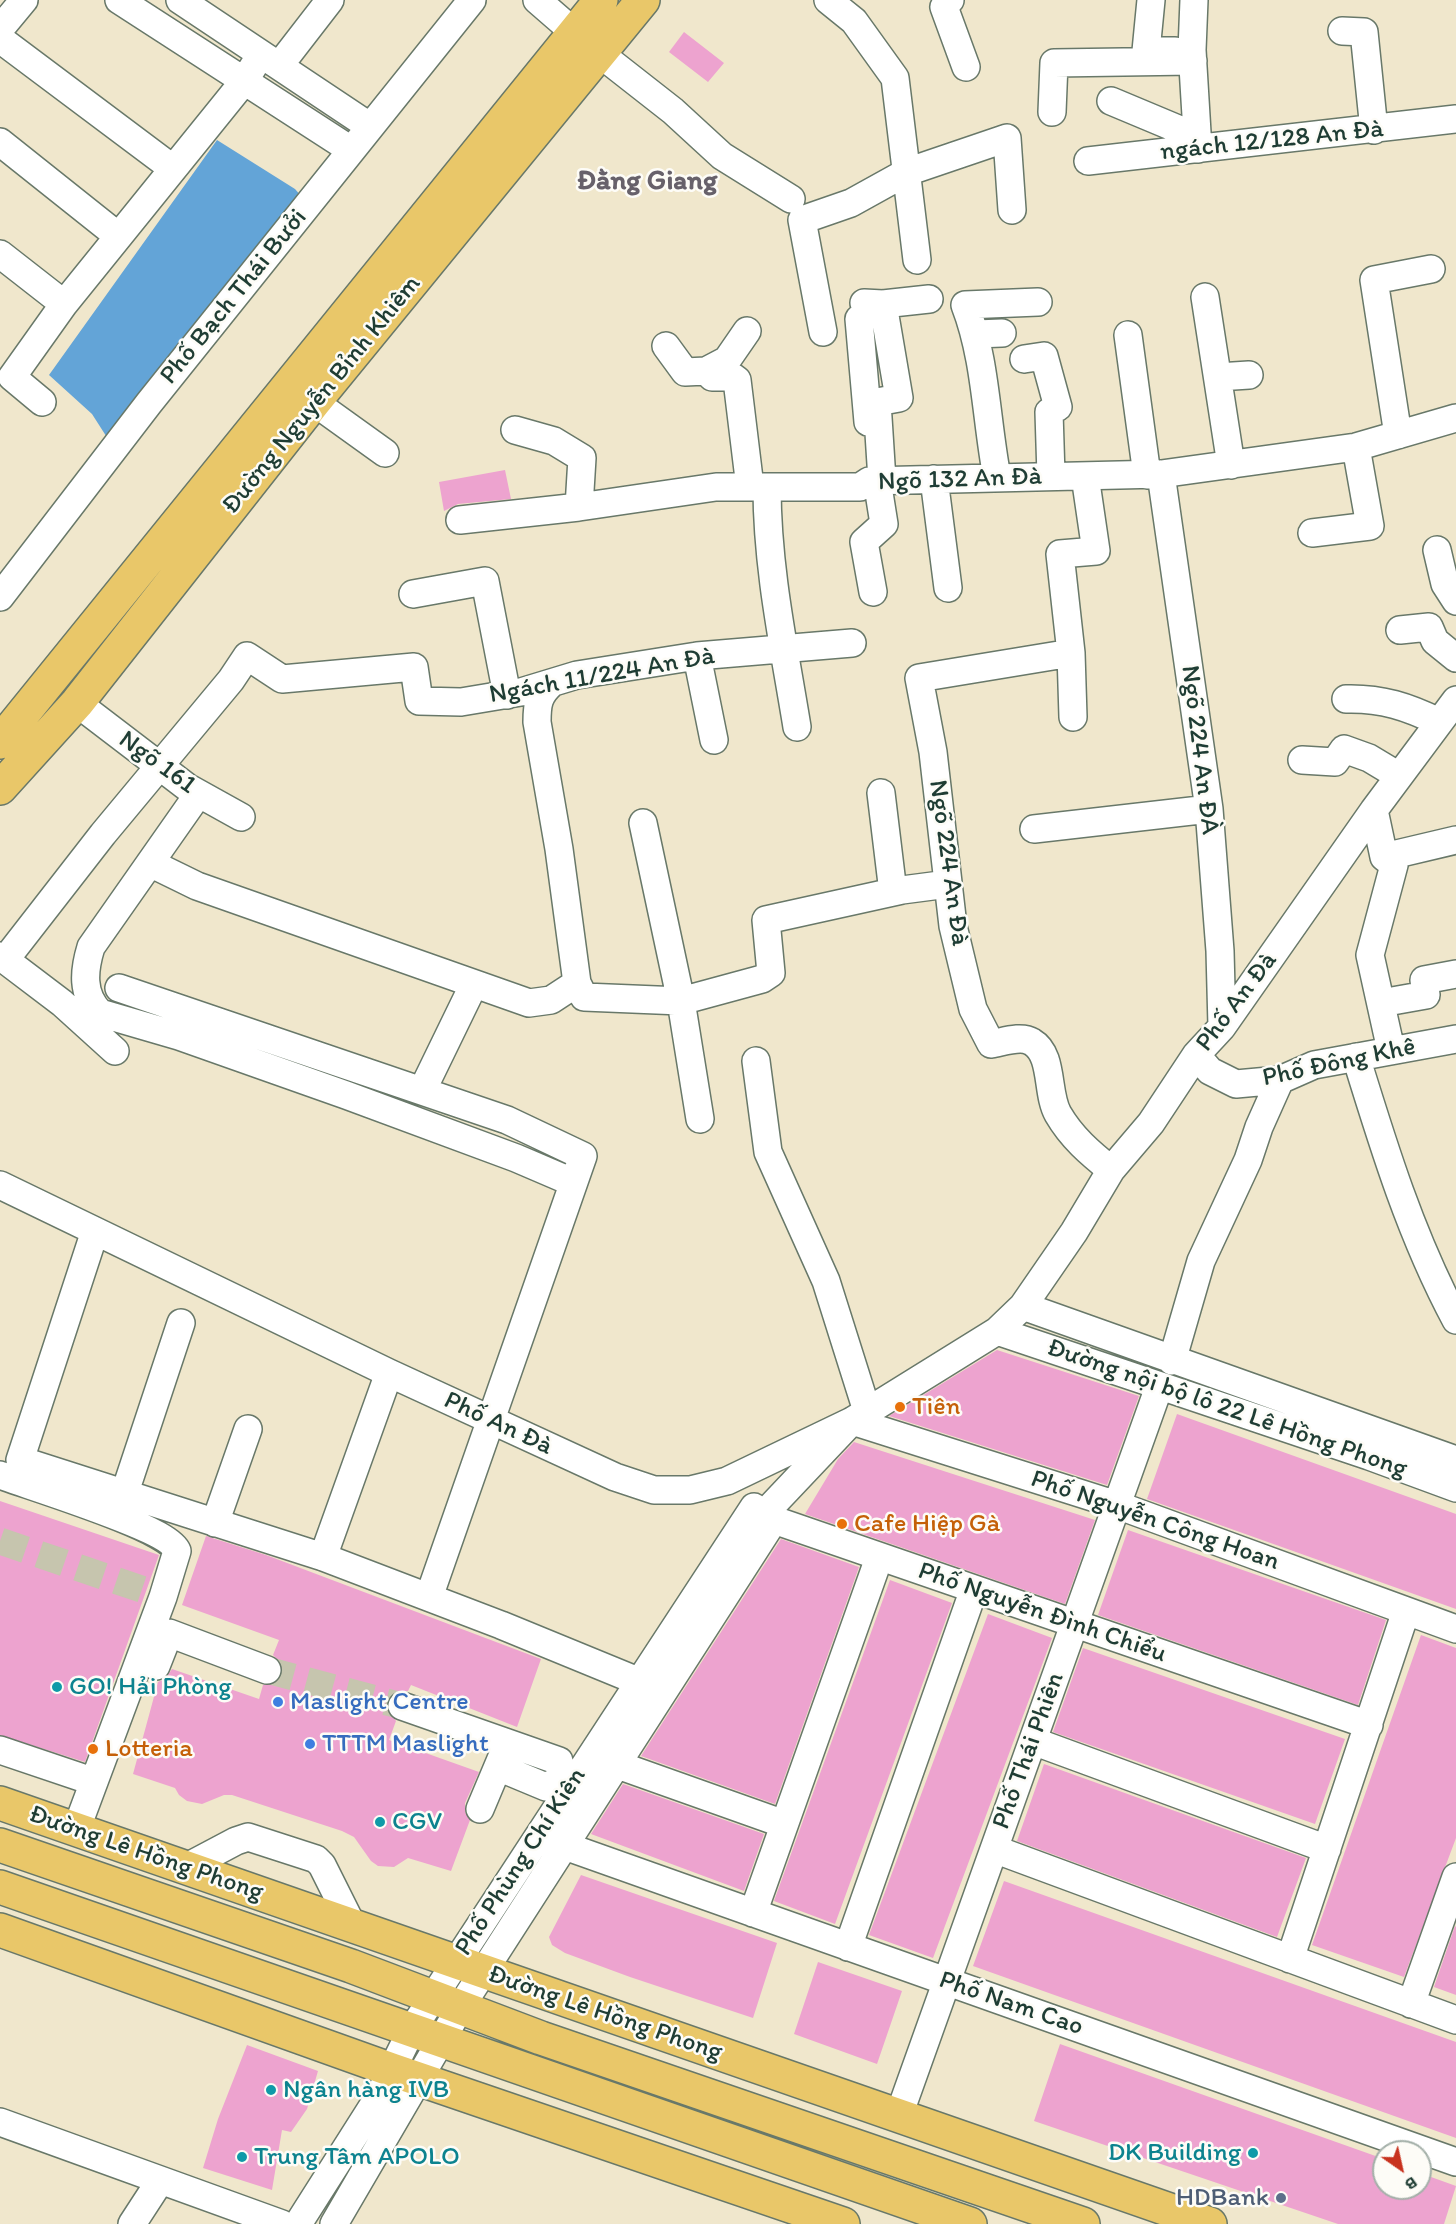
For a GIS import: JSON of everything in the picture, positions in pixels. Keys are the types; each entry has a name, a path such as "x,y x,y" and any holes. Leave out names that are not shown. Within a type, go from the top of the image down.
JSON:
{"main road":[{"name":"Đường Nguyễn Bỉnh Khiêm","path":"0,788 77,703 314,402 587,43 601,0"},
{"name":"Đường Nguyễn Bỉnh Khiêm","path":"0,742 587,43 643,0"},
{"name":"Đường Lê Hồng Phong","path":"0,1803 1210,2224"},
{"name":"Đường Lê Hồng Phong","path":"0,1845 1083,2224"},
{"path":"0,1887 970,2224"},
{"path":"0,1930 406,2074 843,2224"}],"street":[{"path":"0,29 24,0"},
{"path":"119,0 351,150"},
{"path":"180,0 369,126"},
{"path":"42,402 6,373 245,80 270,60 330,0"},
{"name":"Phố Bạch Thái Bưởi","path":"0,597 149,403 472,0"},
{"path":"537,0 673,111 722,156 791,199"},
{"path":"828,0 854,21 895,78 917,260"},
{"path":"950,0 944,7 966,67"},
{"path":"1150,0 1146,51 1192,56"},
{"path":"1111,101 1197,143 1192,56 1194,0"},
{"path":"1342,31 1364,32 1374,130"},
{"path":"0,39 172,168"},
{"path":"1052,112 1054,63 1192,56"},
{"name":"ngách 12/128 An Đà","path":"1088,161 1197,143 1374,130 1456,119"},
{"path":"823,332 802,220 851,203 906,172 1007,138 1012,210"},
{"path":"0,142 118,236"},
{"path":"0,254 64,304"},
{"path":"1398,435 1374,280 1431,269"},
{"path":"1206,297 1231,465"},
{"path":"873,592 864,542 884,524 876,480 877,402 899,398 869,308 928,299"},
{"path":"997,477 988,432 989,334 965,305 1038,302"},
{"path":"666,346 685,372 706,371 727,360 747,331"},
{"name":"Ngõ 224 An ĐÀ","path":"1128,335 1154,475 1209,809 1220,951 1222,1027"},
{"path":"1024,359 1044,356 1058,407 1050,412 1051,477"},
{"path":"706,371 712,377 733,377 737,380 758,487 797,727"},
{"path":"1218,377 1249,375"},
{"path":"314,402 385,453"},
{"name":"Ngõ 132 An Đà","path":"460,520 579,507 716,487 860,487 876,480 1154,475 1356,447 1456,418"},
{"path":"515,430 554,441 582,458 579,507"},
{"path":"1312,533 1370,526 1356,447"},
{"path":"1073,717 1071,653 1060,554 1096,551 1085,476"},
{"path":"934,479 948,588"},
{"path":"1437,550 1444,584 1456,601"},
{"path":"413,594 485,581 507,695"},
{"path":"1400,630 1429,627 1435,641 1456,658"},
{"name":"Ngách 11/224 An Đà","path":"160,766 231,680 247,656 282,679 414,667 420,701 461,702 507,695 577,675 697,656 852,643"},
{"name":"Ngõ 224 An Đà","path":"1071,653 919,678 933,752 953,926 973,1010 991,1044 1019,1039 1030,1041 1037,1047 1044,1059 1050,1096 1057,1112 1077,1143 1111,1170"},
{"path":"697,656 714,740"},
{"path":"552,683 539,698 537,722 559,849 577,983 584,997 681,1001 762,979 771,973 766,920 893,892 948,884"},
{"path":"1346,699 1386,700 1406,705 1439,722"},
{"name":"Phố An Đà","path":"0,1185 490,1421 615,1477 654,1491 690,1490 727,1481 859,1416 997,1331 1023,1306 1074,1232 1111,1170 1151,1123 1196,1055 1222,1027 1374,810 1456,700"},
{"name":"Ngõ 161","path":"77,703 187,787 241,818"},
{"path":"1302,760 1335,762 1344,749 1369,758 1399,776"},
{"path":"115,1051 62,1003 3,958 160,766"},
{"path":"882,793 893,892"},
{"path":"192,803 91,947 86,965 85,985 99,1013 178,1036 346,1095 516,1158 572,1182"},
{"path":"1034,829 1209,809"},
{"path":"1374,810 1384,857 1394,865 1370,955 1390,1050"},
{"path":"643,823 681,1001 700,1119"},
{"path":"1384,857 1456,840"},
{"path":"150,863 197,886 530,1003 551,1000 577,983"},
{"path":"1381,1003 1426,995 1424,980 1456,974"},
{"path":"422,1091 474,984"},
{"path":"119,988 507,1120 583,1156 572,1182 429,1597"},
{"name":"Phố Đông Khê","path":"1196,1055 1210,1071 1236,1084 1280,1080 1314,1065 1456,1039"},
{"path":"1356,1058 1401,1202 1432,1275 1456,1320"},
{"path":"756,1061 768,1152 826,1281 859,1416 764,1514"},
{"path":"1172,1360 1201,1261 1248,1160 1258,1127 1280,1080"},
{"path":"7,1464 95,1231"},
{"name":"Đường nội bộ lô 22 Lê Hồng Phong","path":"1023,1306 1456,1460"},
{"path":"124,1495 181,1323"},
{"name":"Đường nội bộ lô 22 Lê Hồng Phong","path":"997,1331 1370,1456 1456,1488"},
{"path":"323,1557 389,1373"},
{"name":"Phố Thái Phiên","path":"899,2115 1159,1387"},
{"name":"Phố Nguyễn Công Hoan","path":"859,1416 1117,1505 1456,1629"},
{"path":"214,1523 248,1429"},
{"path":"7,1464 124,1495 323,1557 640,1682"},
{"path":"7,1464 167,1539 176,1546 177,1557 155,1594 92,1781 83,1832"},
{"name":"Phố Nguyễn Đình Chiểu","path":"727,1481 764,1514 879,1557 1369,1725"},
{"name":"Phố Phùng Chí Kiên","path":"470,1968 573,1777 764,1514"},
{"name":"Phố Phùng Chí Kiên","path":"334,2224 426,2036 470,1968 565,1846 612,1773 764,1514"},
{"path":"753,1913 879,1557"},
{"path":"848,1947 974,1589"},
{"path":"1290,1959 1406,1611"},
{"path":"83,1832 169,1633 267,1670"},
{"path":"402,1706 559,1761 573,1777"},
{"path":"1033,1741 1327,1849"},
{"path":"480,1809 508,1742"},
{"path":"0,1750 92,1781"},
{"path":"498,1767 546,1787 573,1777 612,1773 784,1824"},
{"path":"185,1868 236,1841 258,1839 316,1859 322,1865 353,1927"},
{"name":"Phố Nam Cao","path":"565,1846 1456,2162"},
{"path":"994,1849 1456,2020"},
{"path":"1411,2004 1456,1877"},
{"name":"Phố Phùng Chí Kiên","path":"298,2224 378,2098 406,2074"},
{"path":"3,2132 160,2181 282,2224"},
{"path":"132,2224 160,2181"}],"water":[{"path":"217,140 295,189 302,197 108,439 92,414 49,375"}],"building":[{"path":"684,32 724,63 708,82 669,52"},
{"path":"505,470 511,499 458,504 444,511 439,482"},
{"path":"997,1350 1139,1396 1107,1485 889,1416"},
{"path":"1177,1414 1456,1514 1456,1609 1147,1499"},
{"path":"854,1442 1095,1520 1065,1604 805,1514 838,1459"},
{"name":"GO! Hải Phòng","path":"0,1501 159,1555 85,1762 0,1735"},
{"path":"1128,1530 1386,1620 1358,1705 1098,1615"},
{"name":"Maslight Centre","path":"206,1536 266,1555 541,1659 517,1727 411,1685 408,1691 399,1691 387,1700 387,1709 396,1721 389,1740 479,1772 465,1803 465,1812 470,1820 451,1871 408,1858 394,1867 378,1866 371,1861 354,1837 342,1831 232,1795 224,1795 202,1804 187,1801 179,1795 175,1788 133,1774 158,1682 166,1678 172,1669 259,1699 263,1685 276,1682 282,1675 279,1661 273,1655 279,1640 182,1605"},
{"path":"781,1539 859,1567 775,1804 641,1756"},
{"path":"890,1580 952,1603 835,1924 774,1901"},
{"path":"988,1614 1052,1638 933,1958 869,1935"},
{"path":"1421,1635 1456,1648 1456,1838 1404,1977 1312,1945"},
{"path":"1083,1648 1345,1739 1315,1824 1053,1732"},
{"path":"1044,1764 1306,1858 1277,1937 1017,1841"},
{"path":"623,1784 764,1834 744,1891 591,1834"},
{"path":"581,1875 777,1943 753,2018 630,1977 565,1953 552,1945 549,1937"},
{"path":"1004,1881 1456,2042 1456,2138 973,1966"},
{"path":"1456,1927 1456,1995 1434,1987"},
{"path":"818,1962 902,1991 877,2064 794,2034"},
{"path":"1060,2044 1372,2155 1372,2200 1432,2200 1432,2177 1456,2186 1444,2224 1338,2224 1034,2121"},
{"path":"247,2045 318,2071 307,2109 291,2132 282,2130 272,2190 203,2168 218,2119"}],"tunnel":[{"path":"0,1541 147,1591"},
{"path":"267,1670 402,1706"}],"place":[{"name":"Tiên","path":"900,1407"},
{"name":"Cafe Hiệp Gà","path":"842,1524"},
{"name":"GO! Hải Phòng","path":"57,1687"},
{"name":"Maslight Centre","path":"278,1702"},
{"name":"TTTM Maslight","path":"310,1744"},
{"name":"Lotteria","path":"93,1749"},
{"name":"CGV","path":"380,1822"},
{"name":"Ngân hàng IVB","path":"271,2090"},
{"name":"DK Building","path":"1253,2153"},
{"name":"Trung Tâm APOLO","path":"242,2157"},
{"name":"HDBank","path":"1281,2198"}],"district":[{"name":"Đằng Giang","path":"647,182"}]}
